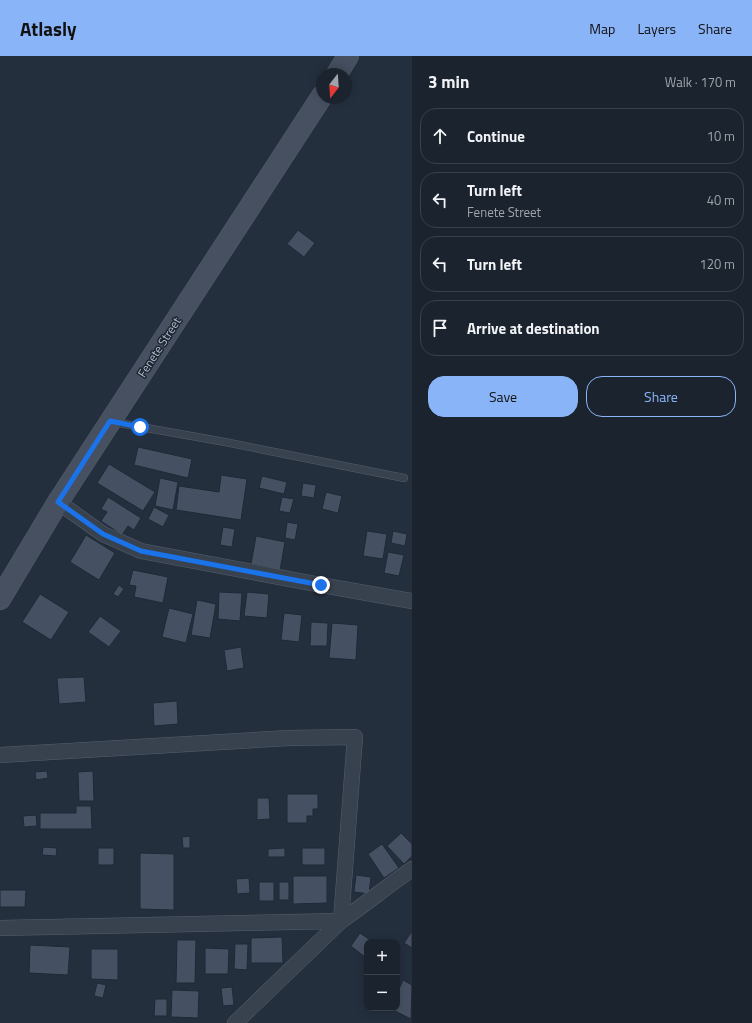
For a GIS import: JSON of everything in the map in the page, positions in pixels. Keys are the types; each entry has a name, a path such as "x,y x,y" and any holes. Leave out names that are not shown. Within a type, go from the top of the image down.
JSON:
{"main road":[{"path":"340,68 348,56"},
{"name":"Fenete Street","path":"0,599 58,502 317,104"}],"street":[{"path":"58,502 103,534 141,551 412,601"},
{"path":"0,755 289,738 355,737 341,922"},
{"path":"235,1023 341,922 361,908 385,887 412,869"},
{"path":"0,928 341,922"}],"lane":[{"path":"110,421 225,442 404,478"}],"building":[{"path":"298,230 315,243 304,257 287,244"},
{"path":"138,447 192,459 188,478 134,465"},
{"path":"109,464 155,492 143,511 97,483"},
{"path":"221,475 247,479 241,520 176,510 179,486 219,492"},
{"path":"262,476 287,482 284,494 259,488"},
{"path":"160,478 178,482 173,510 155,506"},
{"path":"303,483 316,485 314,498 301,496"},
{"path":"326,492 342,496 338,513 322,509"},
{"path":"108,497 141,518 134,530 128,526 122,535 101,521 107,512 101,509"},
{"path":"282,497 294,499 290,513 279,511"},
{"path":"154,507 169,515 163,527 148,519"},
{"path":"287,522 298,524 295,540 285,538"},
{"path":"223,527 235,529 232,547 220,545"},
{"path":"367,531 387,534 383,559 363,556"},
{"path":"393,531 407,534 405,546 391,543"},
{"path":"86,535 115,553 99,580 70,562"},
{"path":"256,536 285,542 280,570 251,564"},
{"path":"388,552 404,555 399,576 384,573"},
{"path":"133,570 168,577 163,603 134,597 136,586 129,585"},
{"path":"119,585 124,589 118,597 113,594"},
{"path":"219,592 242,593 240,621 218,619"},
{"path":"247,592 269,594 267,618 244,616"},
{"path":"40,594 69,612 51,640 22,622"},
{"path":"197,600 216,604 210,638 191,635"},
{"path":"169,608 193,614 186,643 162,637"},
{"path":"284,613 302,615 299,642 281,640"},
{"path":"100,616 121,631 109,647 88,632"},
{"path":"311,622 328,623 327,646 310,646"},
{"path":"332,623 358,625 356,660 329,658"},
{"path":"241,647 244,668 227,671 224,650"},
{"path":"84,677 86,702 59,704 57,678"},
{"path":"177,701 178,724 154,726 153,703"},
{"path":"47,771 48,778 36,780 35,772"},
{"path":"93,771 94,801 79,801 78,772"},
{"path":"287,794 318,794 318,809 313,809 313,816 307,816 307,823 287,823"},
{"path":"257,798 269,798 270,819 257,820"},
{"path":"76,806 91,806 92,829 40,829 40,813 76,813"},
{"path":"36,815 37,826 24,827 23,816"},
{"path":"401,833 412,844 412,856 404,864 387,846"},
{"path":"190,836 190,848 183,848 182,837"},
{"path":"382,844 399,868 384,878 368,854"},
{"path":"43,847 57,848 56,856 42,855"},
{"path":"98,848 114,848 114,865 98,865"},
{"path":"285,848 285,857 268,857 268,849"},
{"path":"302,848 325,848 325,865 302,865"},
{"path":"140,853 174,854 174,910 140,909"},
{"path":"356,875 371,877 369,894 354,892"},
{"path":"293,876 327,876 327,903 293,904"},
{"path":"249,878 250,893 237,894 236,879"},
{"path":"259,882 274,882 274,901 259,901"},
{"path":"279,882 289,882 289,900 279,900"},
{"path":"0,890 26,890 25,907 0,907"},
{"path":"412,931 412,948 404,943"},
{"path":"360,933 369,939 364,939 364,956 351,946"},
{"path":"282,937 283,963 251,963 251,938"},
{"path":"177,940 196,940 195,983 176,983"},
{"path":"235,944 248,944 247,970 234,969"},
{"path":"30,945 70,947 68,975 29,973"},
{"path":"205,948 229,949 228,974 205,974"},
{"path":"91,949 118,949 118,980 91,979"},
{"path":"403,980 412,985 411,1019 395,1011 400,1011 400,986"},
{"path":"97,983 106,985 103,998 94,996"},
{"path":"232,987 234,1005 223,1006 221,988"},
{"path":"172,990 199,991 198,1018 171,1017"},
{"path":"155,999 167,999 167,1016 154,1016"}],"route":[{"path":"140,427 110,421 58,502 103,534 141,551 321,585"}]}
